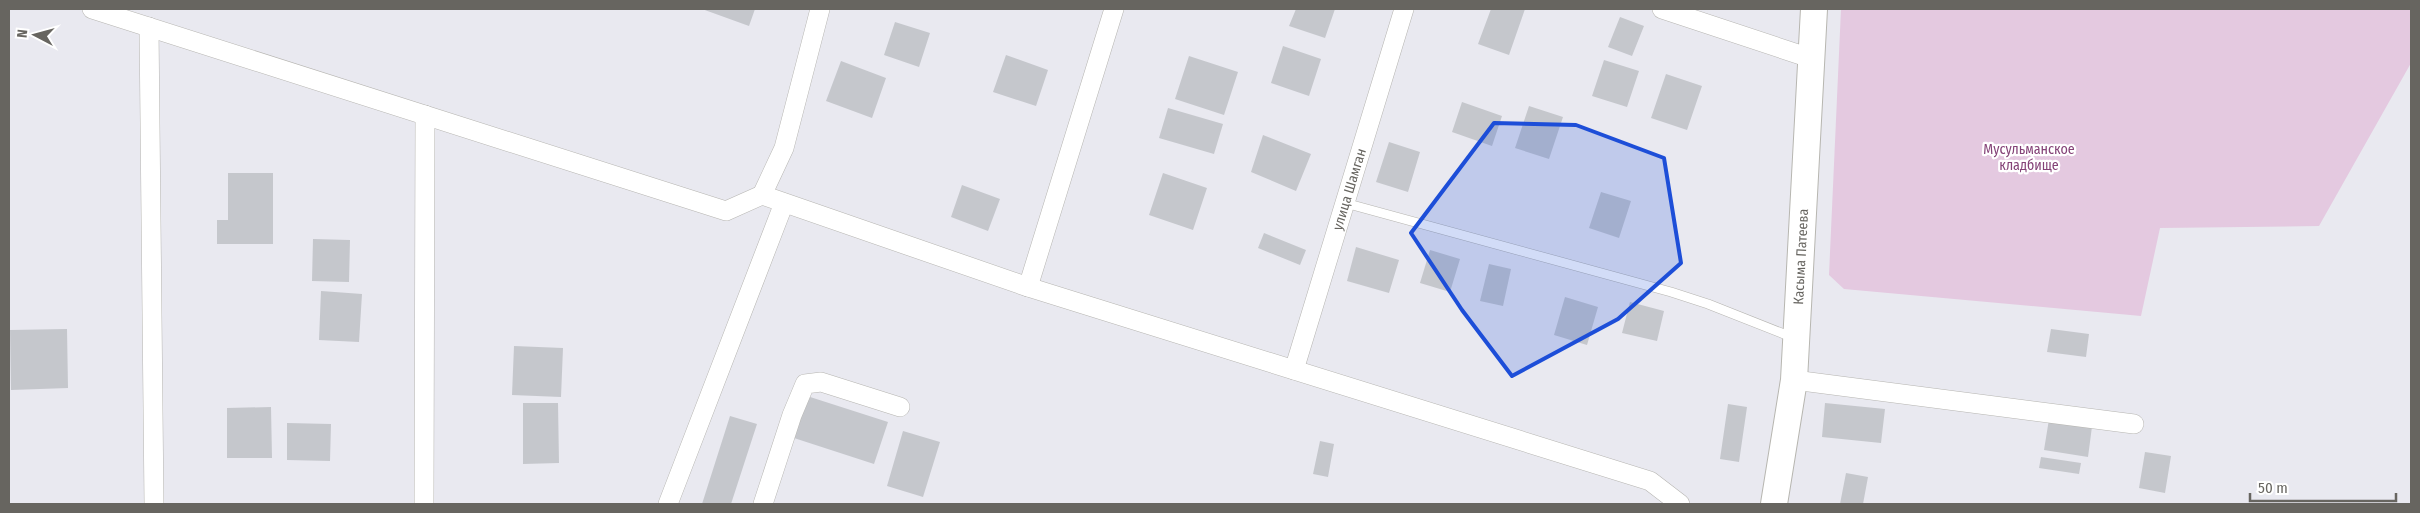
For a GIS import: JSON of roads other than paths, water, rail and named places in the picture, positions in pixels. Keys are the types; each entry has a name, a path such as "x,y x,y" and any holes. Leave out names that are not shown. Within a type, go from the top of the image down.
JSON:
{"main road":[{"name":"Касыма Патеева","path":"1774,504 1794,380 1813,59 1814,9"}],"street":[{"path":"92,9 726,211 762,195 784,148 820,9"},
{"path":"1028,287 1114,9"},
{"name":"улица Шамган","path":"1294,370 1404,9"},
{"path":"1662,9 1813,59"},
{"path":"149,27 154,504"},
{"path":"424,504 426,115"},
{"path":"762,195 1028,287 1650,481 1680,504"},
{"path":"668,504 784,203"},
{"path":"1794,380 2134,424"},
{"path":"763,504 792,415 805,384 821,382 900,407"}],"lane":[{"path":"1345,204 1671,292 1708,304 1797,339"}],"park label":[{"name":"Мусульманское кладбище","path":"2029,158"}]}
